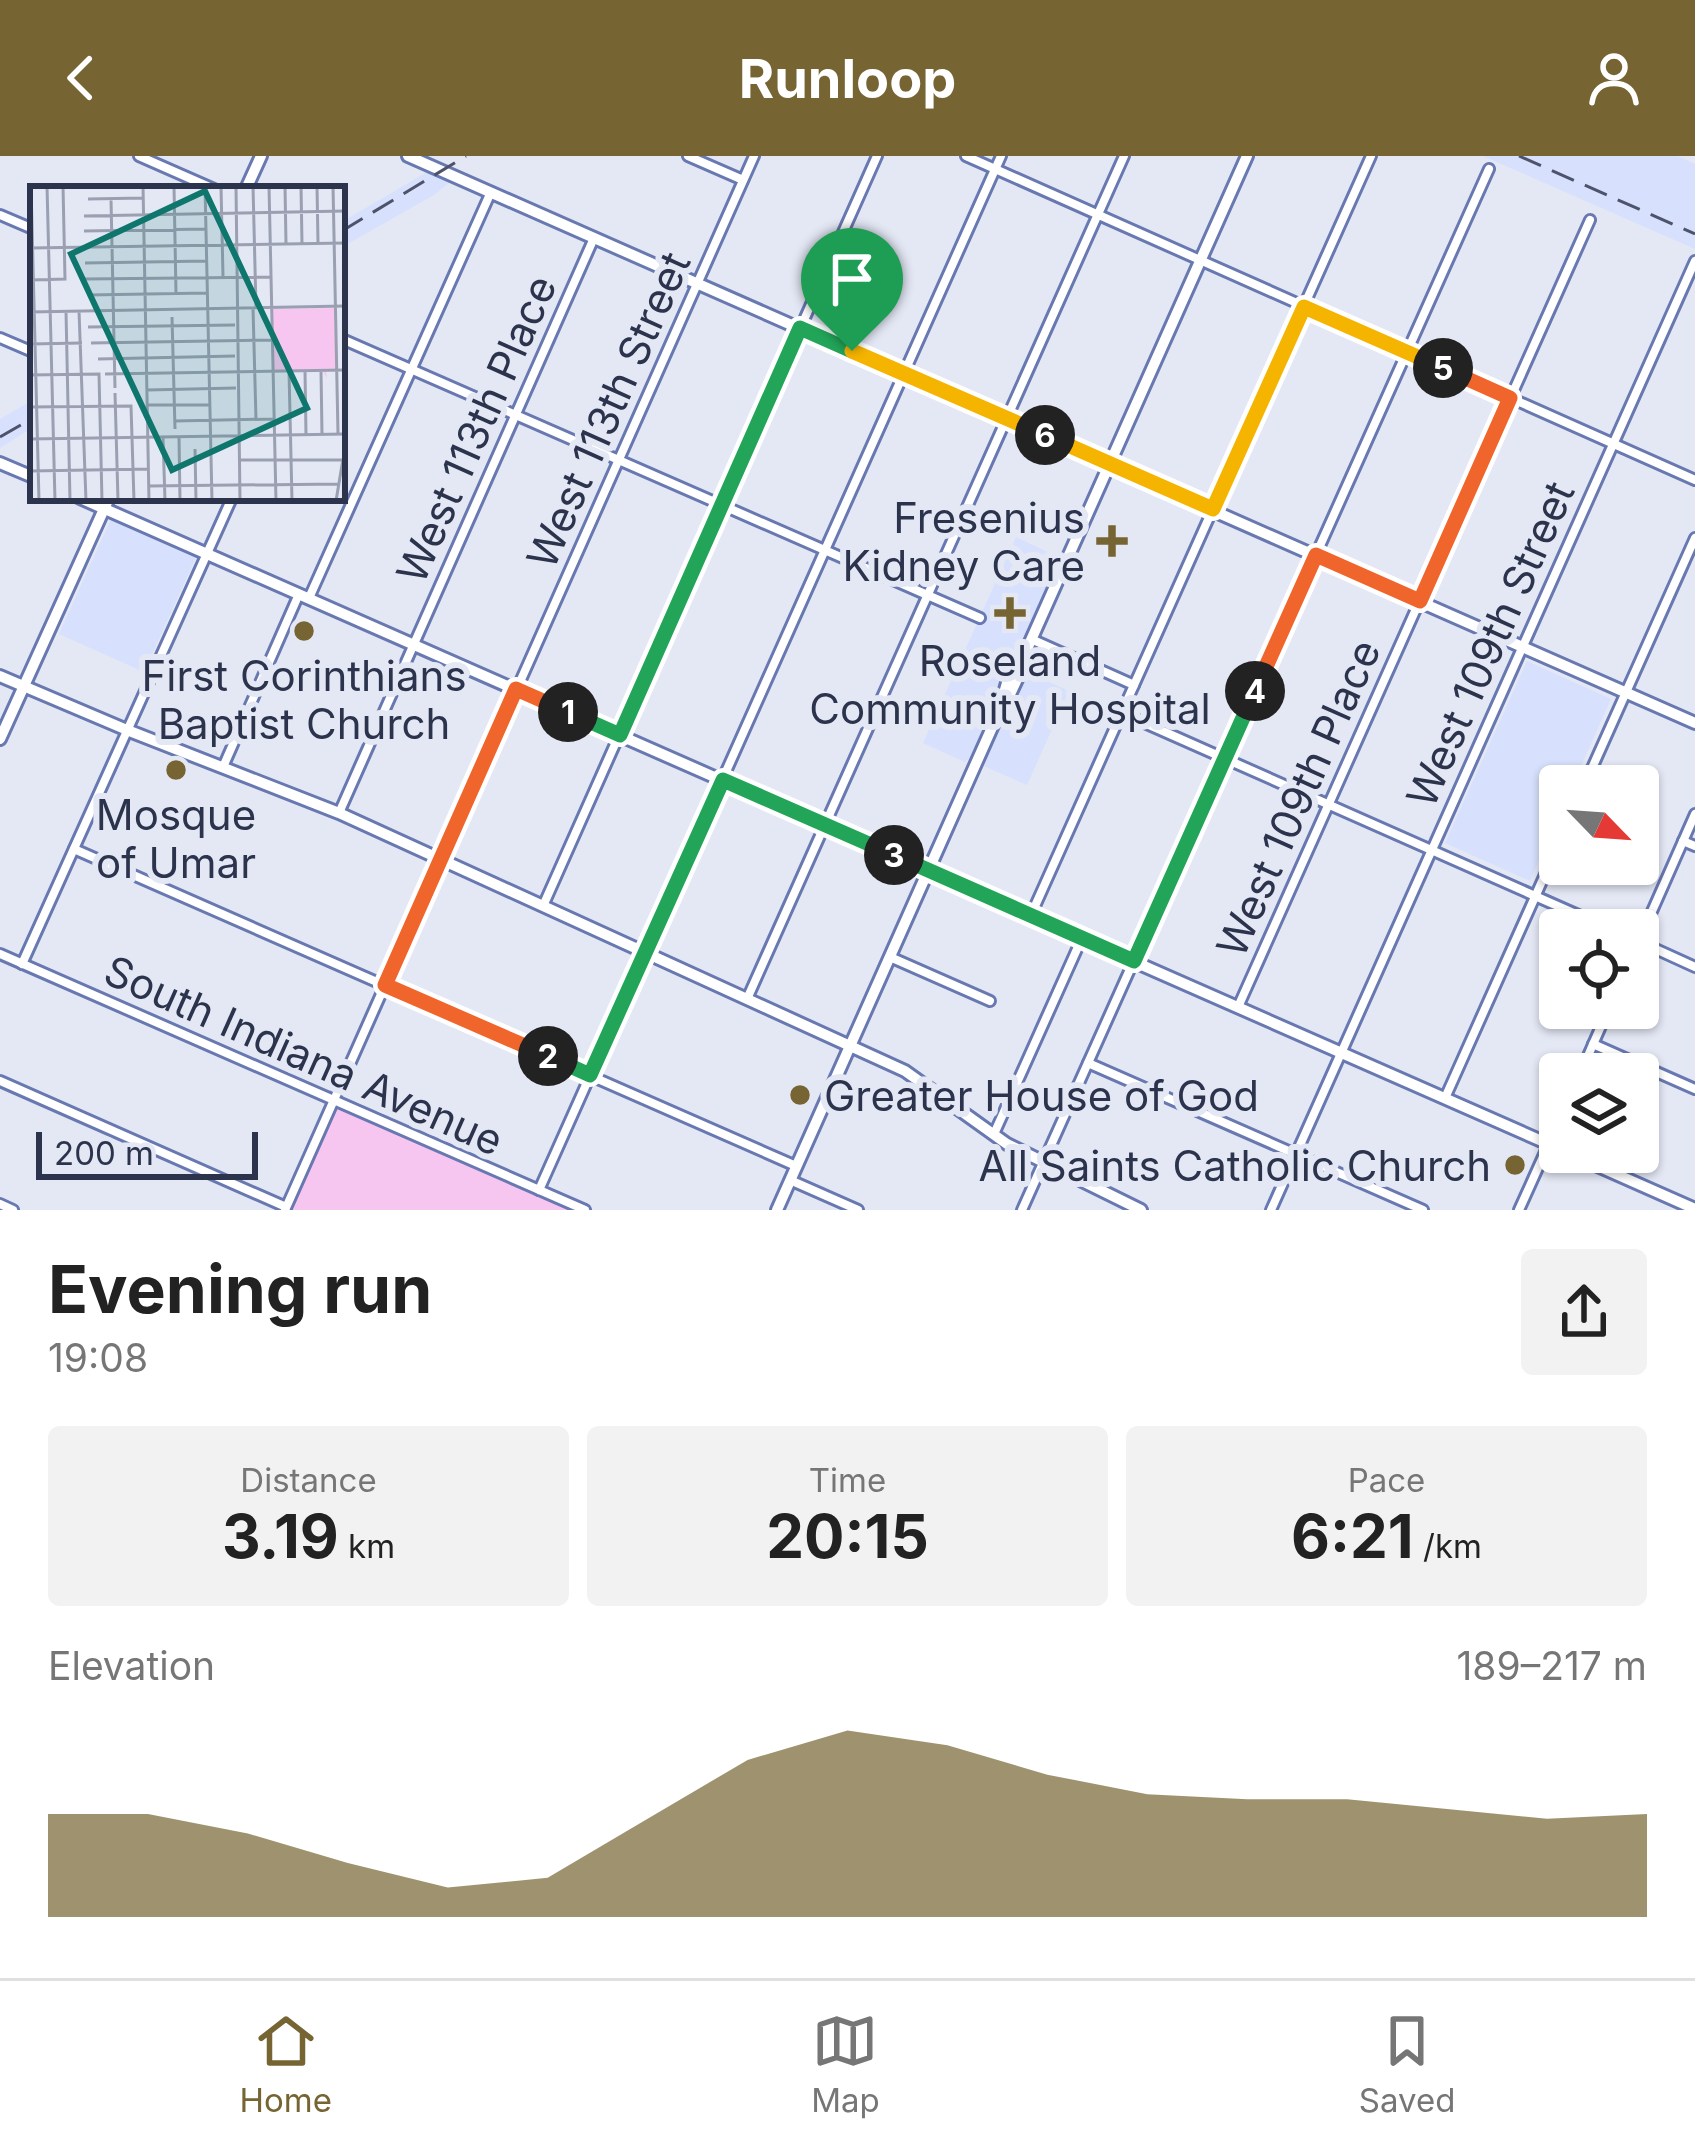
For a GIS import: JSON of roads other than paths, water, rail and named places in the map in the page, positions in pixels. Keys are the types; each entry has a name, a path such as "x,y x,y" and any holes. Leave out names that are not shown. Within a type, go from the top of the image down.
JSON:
{"street":[{"path":"139,156 207,186"},
{"path":"247,186 261,156"},
{"path":"407,156 1695,723"},
{"path":"688,156 743,180"},
{"name":"West 113th Street","path":"285,1208 754,156"},
{"path":"543,906 877,156"},
{"path":"966,156 1695,479"},
{"path":"539,1190 1001,156"},
{"path":"747,999 1124,156"},
{"path":"777,1210 998,714 1007,683 1023,658 1247,156"},
{"path":"1030,915 1370,156"},
{"path":"1022,1210 1489,169"},
{"path":"223,767 491,192"},
{"path":"0,215 30,229"},
{"name":"West 109th Place","path":"1238,1007 1590,220"},
{"name":"West 113th Place","path":"339,813 594,238"},
{"name":"West 109th Street","path":"1271,1210 1695,261"},
{"path":"0,338 30,351"},
{"path":"345,339 980,618"},
{"path":"0,463 30,476"},
{"path":"22,964 231,501"},
{"path":"0,740 106,503 207,554 1539,1140"},
{"path":"1593,765 1695,538"},
{"path":"1031,639 1134,685"},
{"path":"0,676 339,813 850,1046 919,1079 994,1135 1141,1210"},
{"path":"1122,712 1564,909"},
{"path":"1653,909 1695,814"},
{"path":"1683,841 1695,846"},
{"path":"74,849 796,1166"},
{"path":"1445,1098 1540,885"},
{"path":"994,1135 1082,938"},
{"path":"1659,951 1695,967"},
{"name":"South Indiana Avenue","path":"0,955 585,1210"},
{"path":"890,957 990,1001"},
{"path":"1589,1053 1600,1029"},
{"path":"1593,1044 1695,1089"},
{"path":"1088,1063 1423,1210"},
{"path":"0,1081 285,1208"},
{"path":"1519,1210 1542,1173"},
{"path":"1614,1173 1695,1209"},
{"path":"790,1180 858,1210"},
{"path":"0,1204 13,1210"}],"railway":[{"path":"345,229 466,156"},
{"path":"1519,156 1695,234"},
{"path":"0,437 30,420"}],"place":[{"name":"Fresenius Kidney Care","path":"1112,541"},
{"name":"Roseland Community Hospital","path":"1010,613"},
{"name":"First Corinthians Baptist Church","path":"304,631"},
{"name":"Mosque of Umar","path":"176,770"},
{"name":"Greater House of God","path":"800,1095"},
{"name":"All Saints Catholic Church","path":"1515,1165"}]}
